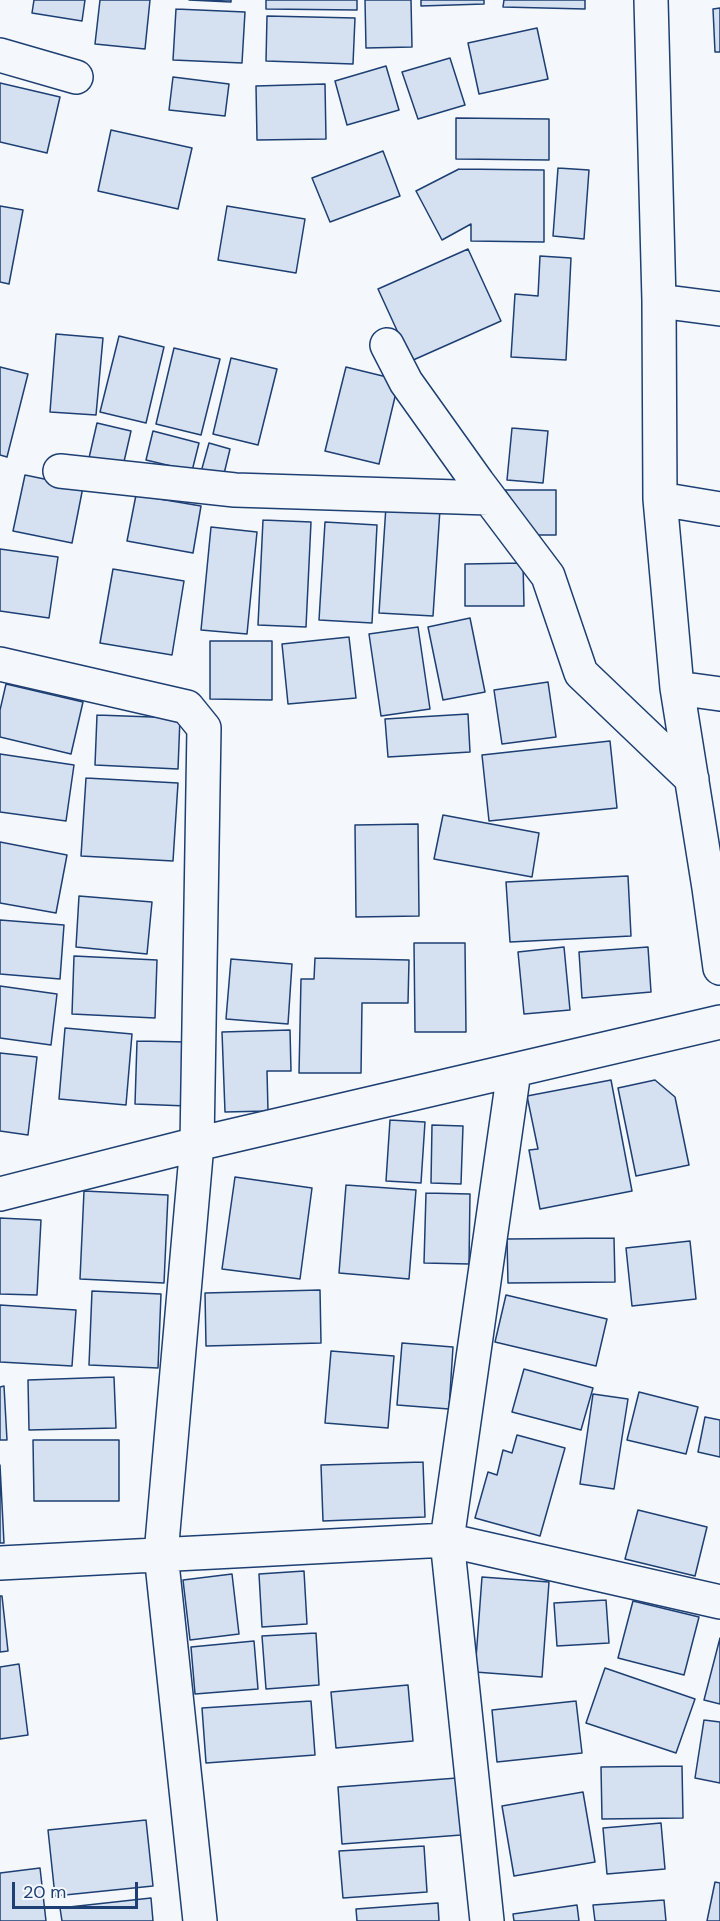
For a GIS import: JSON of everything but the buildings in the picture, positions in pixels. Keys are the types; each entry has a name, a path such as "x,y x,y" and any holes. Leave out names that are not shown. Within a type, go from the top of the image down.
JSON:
{"street":[{"path":"651,0 659,301 660,499 677,688 720,968"},
{"path":"0,55 76,77"},
{"path":"659,301 720,309"},
{"path":"387,345 406,382 548,576 581,673 692,779"},
{"path":"60,471 235,490 489,498"},
{"path":"660,499 720,509"},
{"path":"0,664 187,707 204,728 197,1144 161,1554 200,1921"},
{"path":"677,688 720,694"},
{"path":"0,1194 197,1144 720,1022"},
{"path":"487,1921 447,1540 514,1071"},
{"path":"0,1563 447,1540 720,1602"}]}
